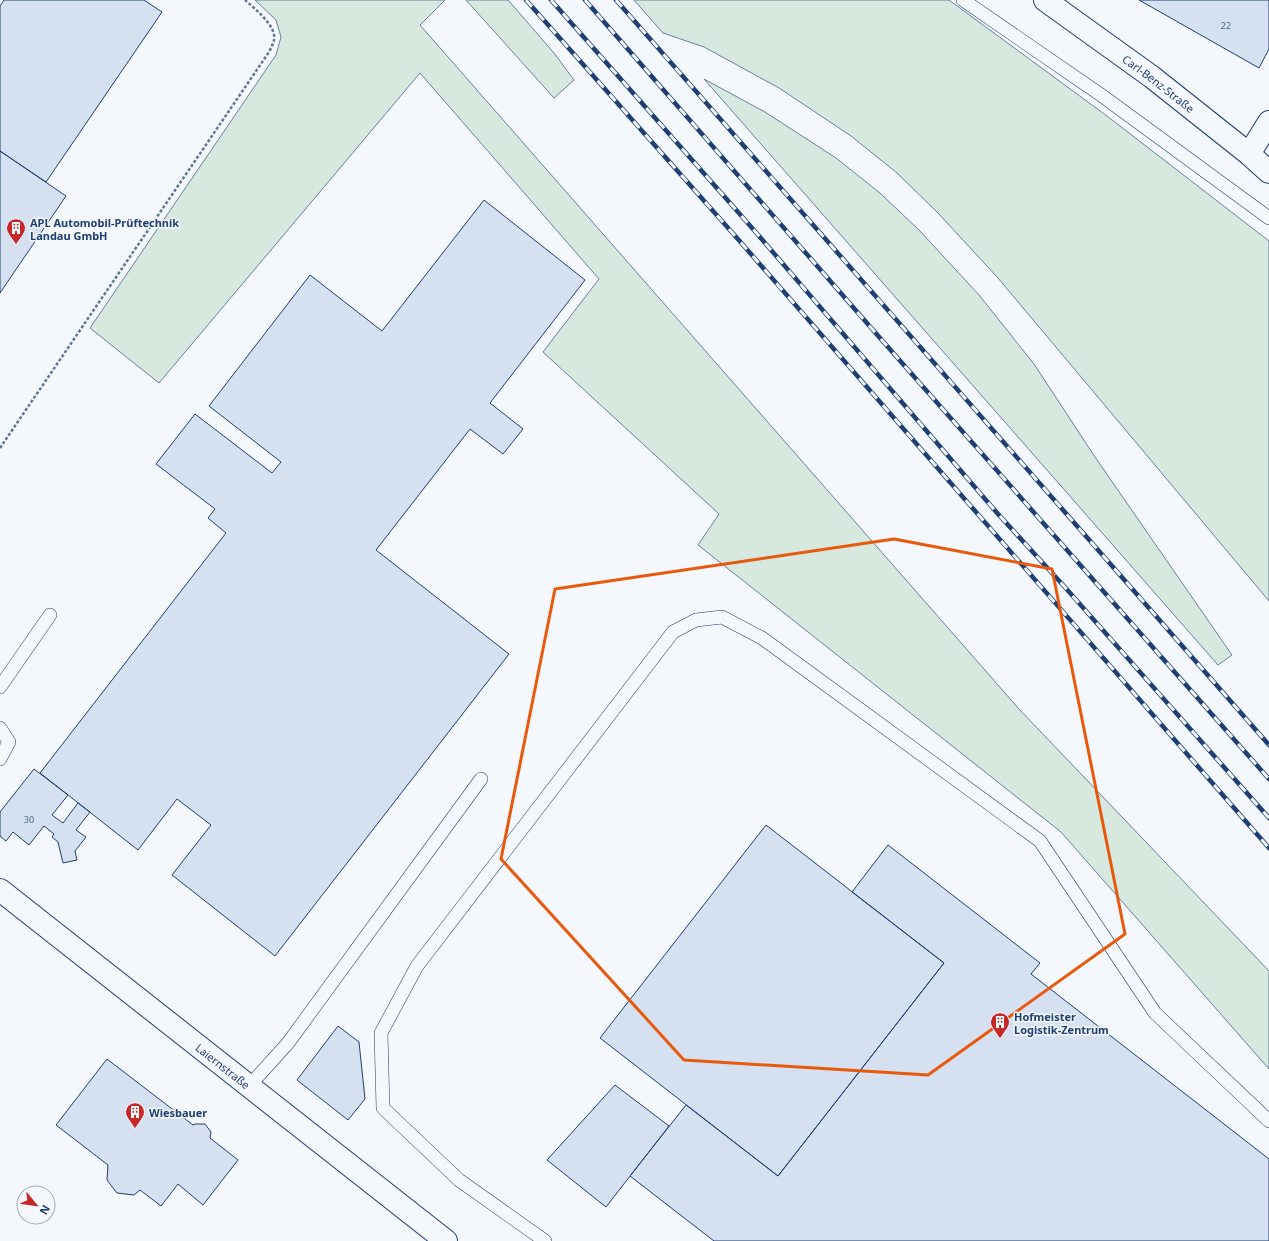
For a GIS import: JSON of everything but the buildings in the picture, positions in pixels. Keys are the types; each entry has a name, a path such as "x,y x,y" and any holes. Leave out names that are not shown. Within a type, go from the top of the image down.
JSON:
{"street":[{"name":"Carl-Benz-Straße","path":"1045,0 1152,77 1249,154 1269,172"},
{"path":"1249,154 1269,122"},
{"name":"Laiernstraße","path":"0,890 250,1085 446,1241"}],"lane":[{"path":"963,0 1101,95 1269,218"},
{"path":"0,687 50,615"},
{"path":"545,1241 459,1180 383,1108 381,1033 417,966 673,632 696,620 722,617 762,638 1040,841 1155,1013 1269,1121"},
{"path":"0,728 9,742 0,759"},
{"path":"250,1085 288,1043 481,779"}],"path":[{"path":"0,448 270,52 275,38 270,25 260,13 245,0"}],"highlighted area":[{"path":"894,539 1052,569 1125,934 928,1075 684,1060 501,859 555,589"}],"shaded area":[{"path":"255,0 445,0 420,25 1019,709 1269,971 1269,1069 1061,832 698,545 719,514 543,352 599,279 420,73 159,383 90,328 276,55 281,37 276,20"},
{"path":"466,0 508,0 554,53 574,80 554,98"},
{"path":"634,0 949,0 1107,116 1269,241 1269,601 998,278 938,213 897,173 851,136 779,88 704,47 663,33"},
{"path":"704,79 765,112 836,158 880,193 920,231 979,295 1034,364 1095,457 1232,655 1218,665"}],"railway":[{"path":"526,0 737,238 1269,848"},
{"path":"551,0 753,229 998,514 1063,585 1269,818"},
{"path":"585,0 880,338 1269,779"},
{"path":"616,0 1269,745"}],"place":[{"name":"APL Automobil-Prüftechnik Landau GmbH","path":"16,245"},
{"name":"Hofmeister Logistik-Zentrum","path":"1000,1039"},
{"name":"Wiesbauer","path":"135,1129"}]}
